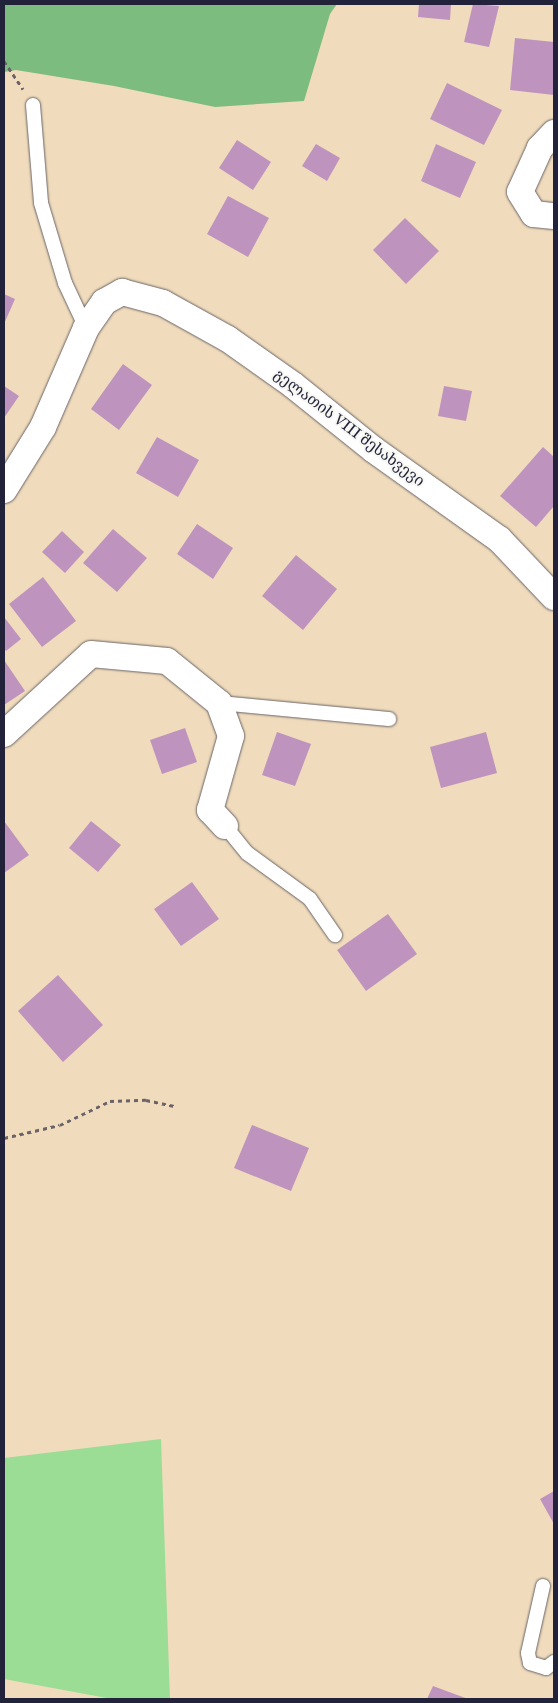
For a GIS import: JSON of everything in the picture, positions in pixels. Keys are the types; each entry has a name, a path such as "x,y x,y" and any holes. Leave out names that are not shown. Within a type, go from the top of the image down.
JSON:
{"street":[{"path":"554,133 540,148 520,192 534,214 554,216"},
{"name":"გელათის VIII შესახვევი","path":"86,328 104,302 122,292 163,304 236,345 293,385 374,450 499,539 554,596"},
{"path":"4,490 43,427 86,328"},
{"path":"4,734 91,654 167,662 219,703 231,736 210,810 226,826"}],"lane":[{"path":"33,104 41,203 65,283 86,328"},
{"path":"219,703 389,719"},
{"path":"226,826 247,852 310,899 335,935"},
{"path":"543,1586 528,1653 530,1663 546,1668 554,1662"}],"path":[{"path":"4,61 33,104"},
{"path":"4,1138 60,1125 110,1101 146,1100 175,1106"}],"green space":[{"path":"4,4 337,4 330,14 304,101 215,107 114,86 16,70 4,72"},
{"path":"161,1439 170,1699 112,1699 4,1679 4,1458"}],"building":[{"path":"419,4 451,4 450,20 418,17"},
{"path":"473,4 499,6 489,47 464,42"},
{"path":"515,38 554,42 554,95 510,90"},
{"path":"447,83 502,110 484,145 430,119"},
{"path":"237,140 271,162 253,190 219,168"},
{"path":"316,144 340,158 327,181 302,166"},
{"path":"436,144 476,162 460,198 421,181"},
{"path":"228,196 269,218 248,257 207,234"},
{"path":"405,218 439,251 406,284 373,250"},
{"path":"4,294 15,299 4,324"},
{"path":"123,364 152,385 119,430 91,409"},
{"path":"4,386 19,396 4,418"},
{"path":"444,386 472,391 466,421 438,416"},
{"path":"157,437 199,460 178,497 136,473"},
{"path":"543,447 554,457 554,506 536,527 500,496"},
{"path":"197,524 233,548 213,579 177,554"},
{"path":"113,529 147,558 117,592 83,563"},
{"path":"62,531 84,552 65,573 42,552"},
{"path":"296,555 337,589 303,630 262,596"},
{"path":"43,577 76,621 42,647 9,604"},
{"path":"4,617 21,639 6,651 4,648"},
{"path":"4,660 25,691 4,705"},
{"path":"185,728 197,762 162,774 150,740"},
{"path":"277,732 311,744 295,786 262,775"},
{"path":"486,732 497,773 441,788 430,747"},
{"path":"4,821 29,855 4,873"},
{"path":"91,821 121,845 98,872 69,848"},
{"path":"192,882 219,919 181,946 154,909"},
{"path":"388,914 417,954 366,991 337,950"},
{"path":"58,975 103,1025 63,1062 18,1011"},
{"path":"252,1125 309,1148 291,1191 234,1168"},
{"path":"554,1491 554,1524 540,1499"},
{"path":"433,1686 468,1699 427,1699"}]}
